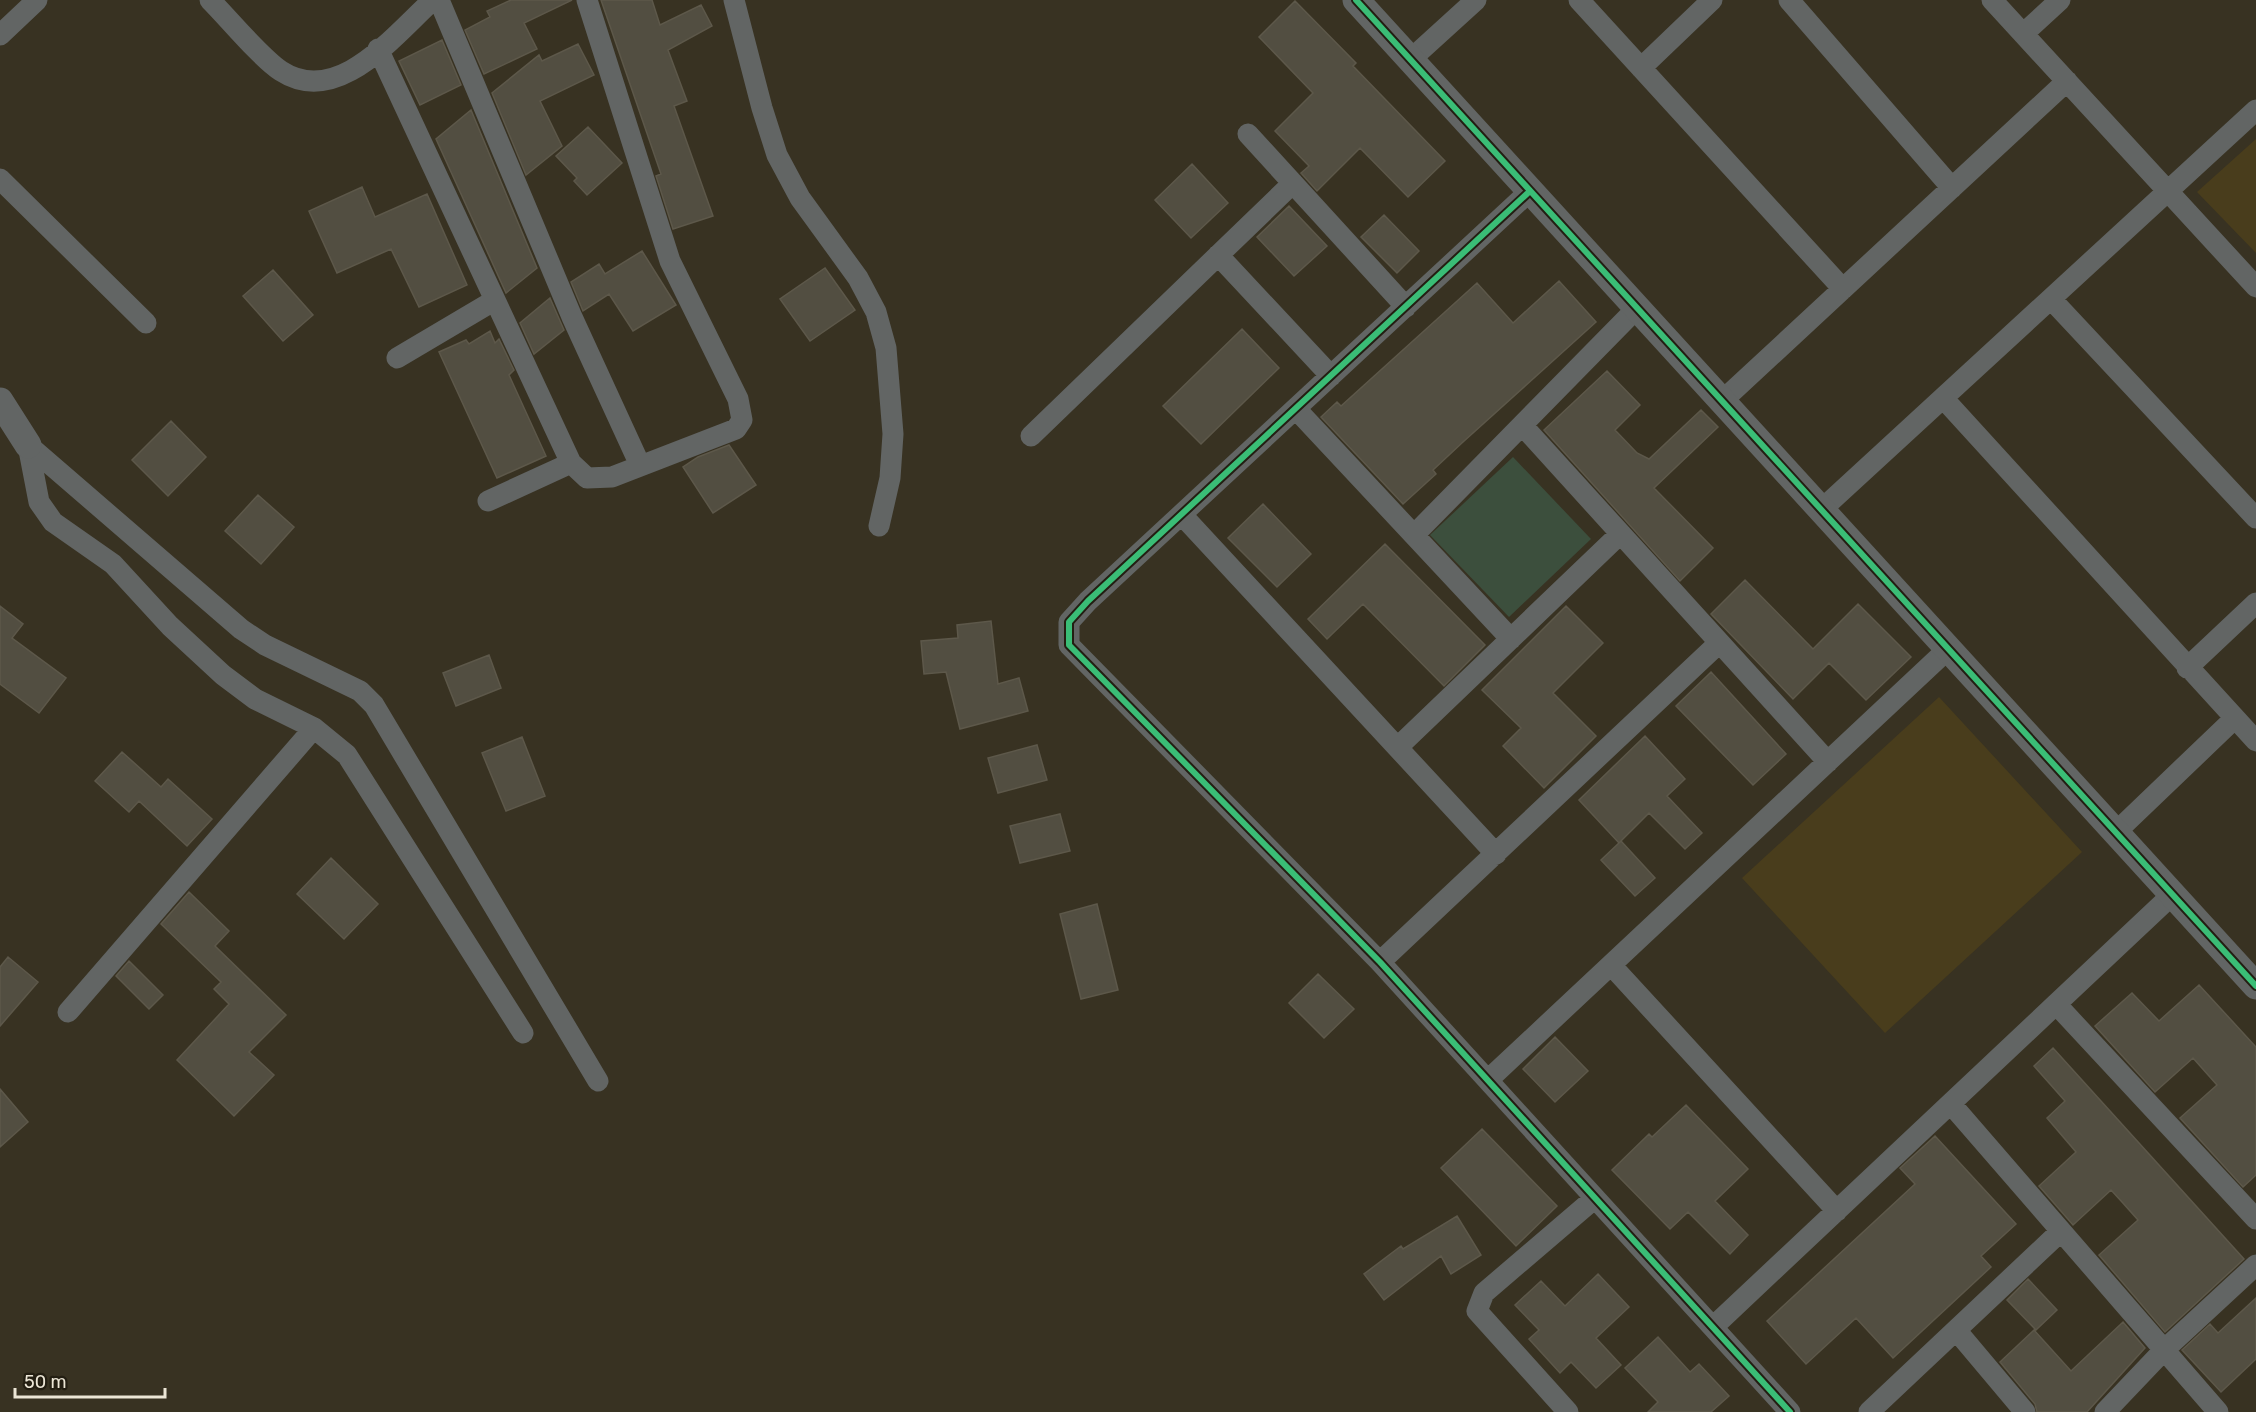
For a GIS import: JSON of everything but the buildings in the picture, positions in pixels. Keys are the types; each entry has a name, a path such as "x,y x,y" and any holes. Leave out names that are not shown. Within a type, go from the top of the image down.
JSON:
{"street":[{"path":"0,35 37,0"},
{"path":"210,0 279,70 297,79 316,83 345,75 433,0"},
{"path":"439,0 572,316 640,465"},
{"path":"378,49 571,463 588,478 612,477 736,429 742,420 738,399 670,261 587,0"},
{"path":"734,0 762,108 777,155 800,198 858,278 876,312 886,348 893,434 890,478 879,526"},
{"path":"1356,0 2256,986"},
{"path":"1410,60 1476,0"},
{"path":"1579,0 1843,289"},
{"path":"1641,68 1712,0"},
{"path":"1789,0 1952,188"},
{"path":"1992,0 2256,287"},
{"path":"2023,34 2060,0"},
{"path":"1722,402 2067,81"},
{"path":"1821,510 2256,110"},
{"path":"1248,134 1406,307"},
{"path":"0,179 146,322"},
{"path":"1031,436 1293,183"},
{"path":"1530,191 1069,622 1070,645 1380,962 1713,1327 1780,1408"},
{"path":"1218,255 1331,376"},
{"path":"2051,299 2256,518"},
{"path":"397,358 495,300"},
{"path":"1414,535 1637,308"},
{"path":"1943,398 2256,741"},
{"path":"0,401 28,445 242,629 265,645 360,691 374,705 598,1081"},
{"path":"1296,409 1511,639"},
{"path":"1522,425 1619,535 1828,762"},
{"path":"0,437 28,445"},
{"path":"28,445 39,502 53,522 113,564 170,626 223,675 255,699 314,728 347,755 523,1033"},
{"path":"488,501 571,463"},
{"path":"1182,514 1496,854"},
{"path":"1398,747 1619,535"},
{"path":"2187,668 2256,603"},
{"path":"1380,962 1719,644"},
{"path":"1488,1080 1948,649"},
{"path":"2115,832 2235,718"},
{"path":"68,1012 314,728"},
{"path":"1713,1327 2173,894"},
{"path":"1611,965 1837,1211"},
{"path":"2056,1004 2256,1219"},
{"path":"1950,1104 2218,1412"},
{"path":"1568,1412 1477,1311 1484,1293 1595,1198"},
{"path":"1869,1412 2061,1232"},
{"path":"2104,1412 2164,1350 2256,1265"},
{"path":"1956,1330 2025,1412"}],"shaded area":[{"path":"2256,139 2256,253 2197,192"},
{"path":"1939,697 2082,852 1885,1033 1742,878"}],"green space":[{"path":"1513,457 1591,539 1509,617 1430,535"}],"cycle path":[{"path":"1356,0 2256,986"},
{"path":"1530,191 1088,601 1069,622 1069,645 1380,962 1790,1412"}]}
